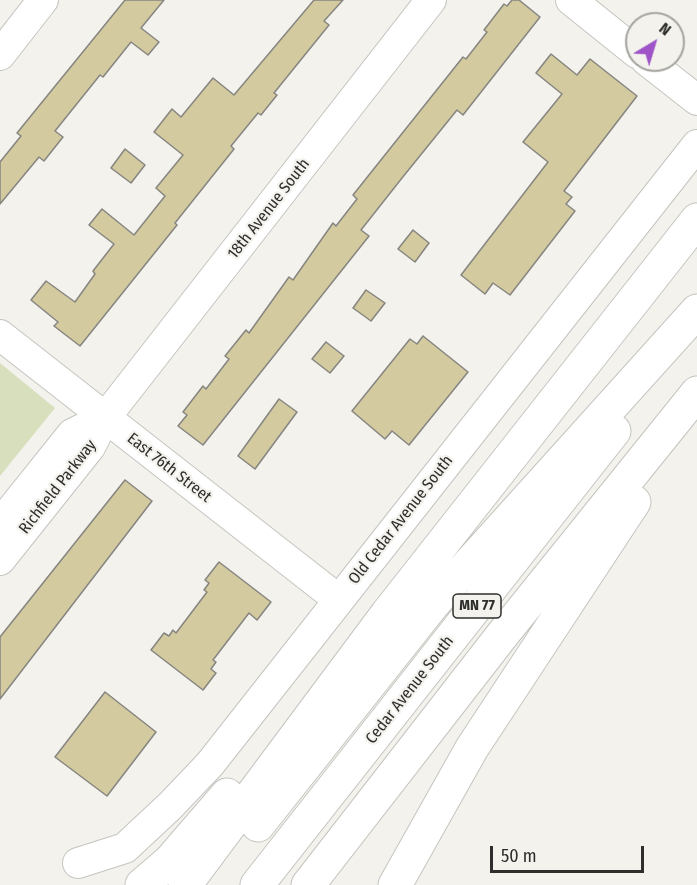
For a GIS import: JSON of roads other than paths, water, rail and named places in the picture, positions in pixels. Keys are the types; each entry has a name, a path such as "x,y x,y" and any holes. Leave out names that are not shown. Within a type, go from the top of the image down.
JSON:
{"highway":[{"path":"185,885 387,614 697,220"},
{"path":"212,885 433,604 697,311"},
{"name":"Cedar Avenue South","path":"257,885 697,326"},
{"name":"MN 77","path":"308,885 503,634 697,393"},
{"path":"395,885 472,748 697,405"},
{"path":"142,885 170,861 354,644 387,614"}],"street":[{"path":"0,55 43,0"},
{"name":"18th Avenue South","path":"105,418 432,0"},
{"path":"571,0 625,43"},
{"path":"661,72 697,100"},
{"name":"Old Cedar Avenue South","path":"78,862 125,848 210,764 697,145"},
{"name":"East 76th Street","path":"0,335 339,600"},
{"name":"Richfield Parkway","path":"0,524 72,434 105,418"},
{"name":"Richfield Parkway","path":"0,560 90,447 105,418"}]}
